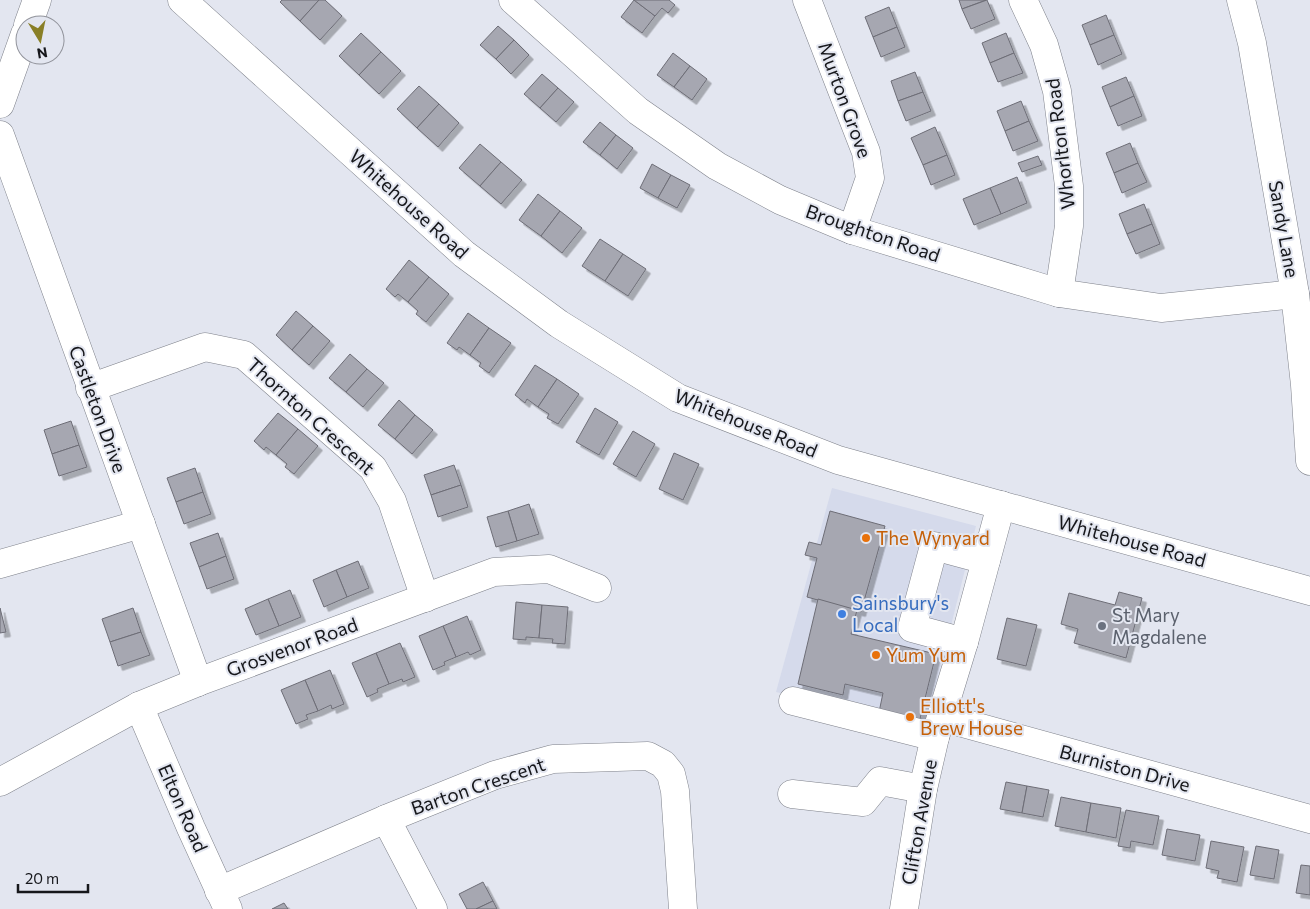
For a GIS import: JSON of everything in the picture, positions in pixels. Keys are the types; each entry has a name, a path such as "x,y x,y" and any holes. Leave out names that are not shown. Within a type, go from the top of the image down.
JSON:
{"street":[{"path":"32,15 37,0"},
{"name":"Whitehouse Road","path":"182,0 464,254 560,324 678,398 838,460 1310,592"},
{"name":"Murton Grove","path":"807,0 866,152 870,178 852,230"},
{"name":"Whorlton Road","path":"1023,0 1044,45 1057,91 1069,186 1069,226 1060,293"},
{"name":"Sandy Lane","path":"1241,0 1252,43 1295,294 1308,385 1310,460"},
{"name":"Broughton Road","path":"522,3 638,111 717,166 780,200 852,230 1060,293 1161,308 1295,294"},
{"path":"0,104 15,62"},
{"name":"Castleton Drive","path":"0,135 198,682"},
{"name":"Thornton Crescent","path":"90,388 205,347 244,355 374,468 392,501 426,598"},
{"name":"Clifton Avenue","path":"904,909 923,789 938,726 964,642 1000,505"},
{"path":"0,564 141,524"},
{"path":"964,642 912,628 934,546 986,560"},
{"name":"Grosvenor Road","path":"0,782 139,706 198,682 494,572 549,569 598,587"},
{"name":"Burniston Drive","path":"793,701 938,726 1310,819"},
{"name":"Elton Road","path":"139,706 224,900"},
{"name":"Barton Crescent","path":"224,900 386,819 495,776 554,759 648,756 663,764 671,774 675,791 683,909"},
{"path":"792,794 863,802 880,781 923,789"},
{"path":"386,819 433,909"}],"shaded area":[{"path":"832,488 976,526 925,729 776,692"}],"building":[{"path":"282,0 319,0 300,21 280,2"},
{"path":"319,0 325,0 342,16 320,40 300,21"},
{"path":"634,0 655,16 642,33 621,17"},
{"path":"634,0 669,0 675,5 668,13 662,8 655,16"},
{"path":"959,0 986,0 962,9"},
{"path":"987,0 995,19 971,29 962,9"},
{"path":"889,7 897,27 873,37 865,17"},
{"path":"1106,15 1114,35 1090,45 1082,25"},
{"path":"498,26 514,40 496,59 480,45"},
{"path":"897,27 905,47 881,57 873,37"},
{"path":"361,33 381,52 359,75 339,56"},
{"path":"1006,33 1014,53 990,63 982,43"},
{"path":"1114,35 1122,54 1098,65 1090,45"},
{"path":"514,40 529,55 511,74 496,59"},
{"path":"381,52 401,71 379,94 359,75"},
{"path":"673,53 690,66 674,87 657,75"},
{"path":"1014,53 1023,73 998,82 990,63"},
{"path":"690,66 707,79 692,100 674,87"},
{"path":"915,72 923,92 898,101 891,81"},
{"path":"542,74 558,88 540,108 524,94"},
{"path":"1126,77 1134,96 1110,107 1102,87"},
{"path":"419,86 439,104 417,128 397,109"},
{"path":"558,88 574,102 556,122 540,108"},
{"path":"923,92 931,111 906,121 898,101"},
{"path":"1134,96 1142,116 1118,126 1110,107"},
{"path":"1021,101 1029,121 1005,131 997,111"},
{"path":"439,104 459,123 438,147 417,128"},
{"path":"1029,121 1038,141 1013,151 1005,131"},
{"path":"600,122 616,135 600,155 583,142"},
{"path":"935,127 947,155 923,165 911,138"},
{"path":"616,135 633,148 617,169 600,155"},
{"path":"1130,143 1138,163 1114,173 1106,153"},
{"path":"480,144 501,162 480,186 459,168"},
{"path":"947,155 955,175 931,185 923,165"},
{"path":"1038,156 1042,165 1022,172 1018,163"},
{"path":"501,162 522,180 501,204 480,186"},
{"path":"1138,163 1147,182 1122,193 1114,173"},
{"path":"652,164 671,175 658,198 640,188"},
{"path":"671,175 690,185 677,208 658,198"},
{"path":"1017,177 1027,203 1001,214 990,188"},
{"path":"990,188 1001,214 974,225 963,199"},
{"path":"538,194 560,211 541,236 519,220"},
{"path":"1144,204 1152,224 1127,234 1119,214"},
{"path":"560,211 582,228 562,253 541,236"},
{"path":"1152,224 1160,244 1136,254 1127,234"},
{"path":"600,239 623,254 605,281 582,266"},
{"path":"623,254 646,269 628,296 605,281"},
{"path":"409,260 429,277 408,302 398,294 395,297 386,289"},
{"path":"429,277 449,294 426,322 416,314 418,311 408,302"},
{"path":"296,311 313,326 292,350 276,335"},
{"path":"468,313 489,328 470,355 459,347 457,350 447,343"},
{"path":"313,326 330,341 309,365 292,350"},
{"path":"489,328 511,343 489,373 479,366 481,363 470,355"},
{"path":"350,354 367,369 346,392 329,378"},
{"path":"535,365 557,379 538,407 527,399 525,403 515,395"},
{"path":"367,369 384,383 363,407 346,392"},
{"path":"557,379 579,394 558,424 547,418 549,414 538,407"},
{"path":"399,400 415,415 395,439 378,425"},
{"path":"595,408 618,422 599,455 576,442"},
{"path":"278,413 298,429 276,455 266,447 264,450 254,441"},
{"path":"415,415 433,430 412,454 395,439"},
{"path":"71,421 79,445 52,454 44,430"},
{"path":"298,429 318,446 294,474 285,467 287,464 276,455"},
{"path":"633,431 655,444 636,477 613,464"},
{"path":"79,445 87,467 59,476 52,454"},
{"path":"674,453 699,464 683,500 659,489"},
{"path":"454,465 461,485 431,495 424,475"},
{"path":"195,468 203,492 176,502 167,478"},
{"path":"461,485 468,507 438,517 431,495"},
{"path":"203,492 211,514 184,524 176,502"},
{"path":"529,504 539,534 517,541 508,511"},
{"path":"508,511 517,541 496,547 487,517"},
{"path":"830,511 885,526 861,612 807,597 817,558 805,555 809,542 821,545"},
{"path":"218,533 226,556 199,567 190,543"},
{"path":"226,556 234,579 207,589 199,567"},
{"path":"358,561 369,588 347,597 336,570"},
{"path":"336,570 347,597 324,607 313,580"},
{"path":"290,590 301,617 279,626 268,599"},
{"name":"St Mary Magdalene","path":"1119,592 1142,598 1126,658 1074,643 1078,629 1061,624 1069,593 1115,605"},
{"path":"268,599 279,626 256,635 245,609"},
{"path":"818,599 857,610 851,634 936,654 918,727 878,717 883,693 845,684 843,695 798,684"},
{"path":"516,602 542,605 539,638 513,639"},
{"path":"542,605 568,607 565,644 552,643 553,639 539,638"},
{"path":"0,608 6,632 0,633"},
{"path":"133,608 141,632 110,642 102,619"},
{"path":"467,616 481,650 470,655 468,652 456,657 443,626"},
{"path":"1007,618 1037,625 1026,666 997,659"},
{"path":"443,626 456,657 444,662 445,665 433,670 419,636"},
{"path":"141,632 150,655 118,666 110,642"},
{"path":"400,643 415,677 403,682 402,679 389,684 376,653"},
{"path":"376,653 389,684 377,689 378,692 367,697 352,663"},
{"path":"330,670 344,704 332,709 331,705 318,711 305,680"},
{"path":"305,680 318,711 306,715 308,719 296,724 281,690"},
{"path":"1006,782 1027,786 1022,813 1000,809"},
{"path":"1027,786 1049,790 1043,817 1022,813"},
{"path":"1061,797 1091,803 1086,832 1055,826"},
{"path":"1091,803 1121,808 1116,838 1086,832"},
{"path":"1126,810 1159,816 1153,845 1131,841 1130,848 1118,846"},
{"path":"1167,829 1200,835 1195,861 1162,855"},
{"path":"1211,841 1244,847 1237,882 1217,878 1219,871 1206,868"},
{"path":"1256,846 1279,850 1274,879 1250,875"},
{"path":"1301,865 1310,866 1310,895 1296,893"},
{"path":"483,882 493,901 476,909 467,909 459,894"},
{"path":"493,901 497,909 476,909"},
{"path":"284,903 288,909 272,909"}],"place":[{"name":"The Wynyard","path":"866,538"},
{"name":"Sainsbury's Local","path":"842,614"},
{"name":"St Mary Magdalene","path":"1102,626"},
{"name":"Yum Yum","path":"876,655"},
{"name":"Elliott's Brew House","path":"910,717"}]}
